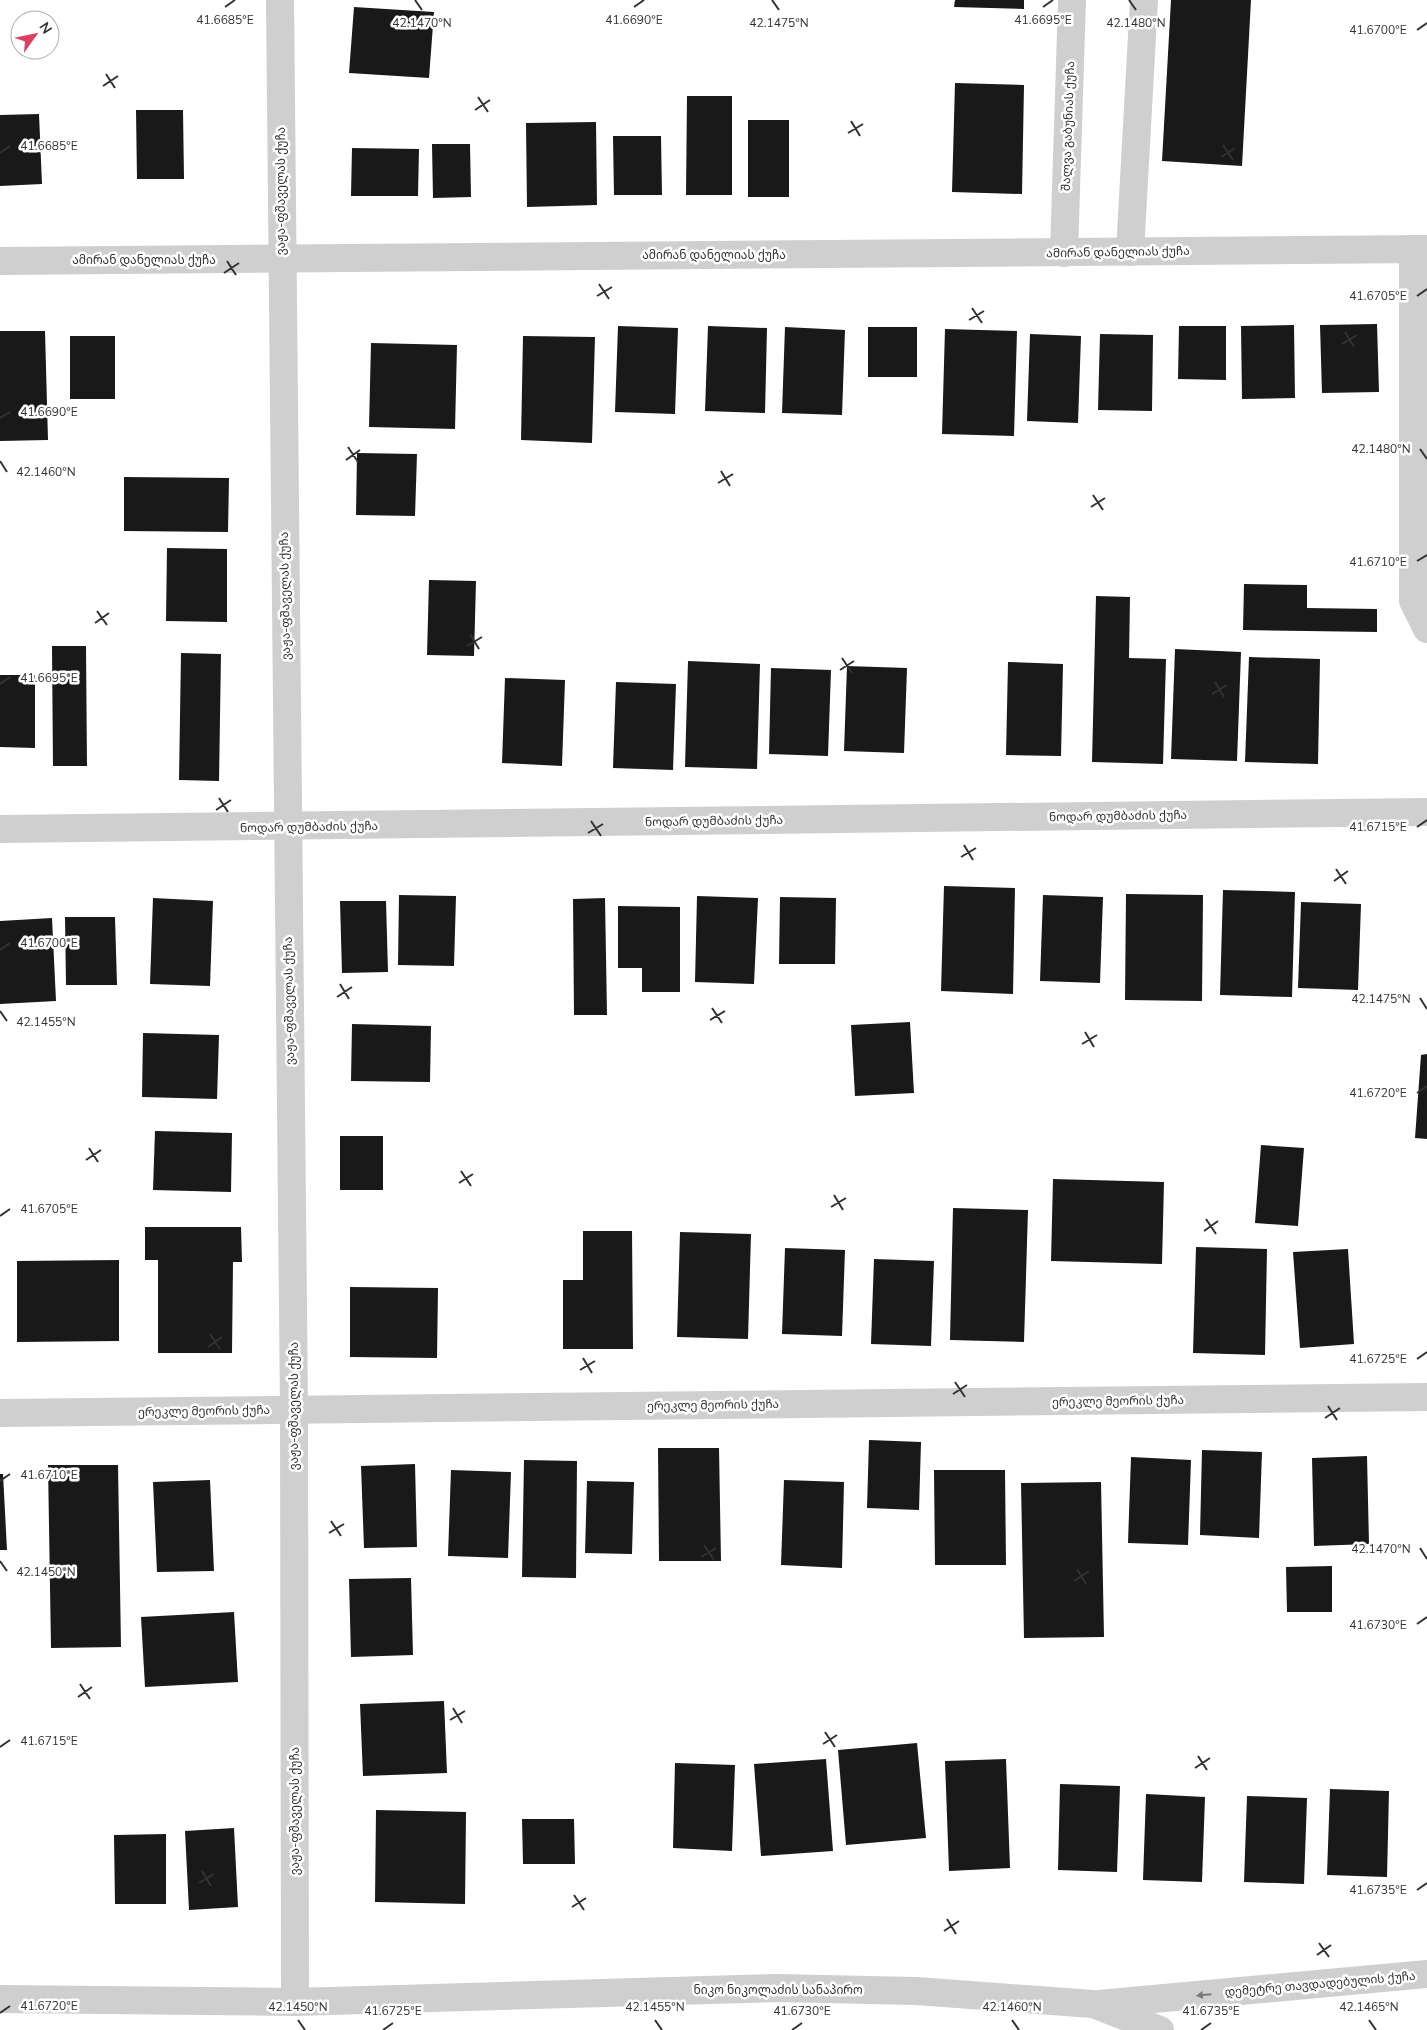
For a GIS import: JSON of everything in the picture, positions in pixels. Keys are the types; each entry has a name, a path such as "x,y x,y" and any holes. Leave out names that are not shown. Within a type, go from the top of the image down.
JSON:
{"street":[{"name":"ვაჟა-ფშაველას ქუჩა","path":"280,0 281,258 294,1410 295,2002"},
{"name":"შალვა გაბუნიას ქუჩა","path":"1064,253 1072,0"},
{"path":"1130,252 1144,0"},
{"name":"ამირან დანელიას ქუჩა","path":"0,261 1420,249"},
{"path":"1420,249 1413,601 1427,628"},
{"name":"ნოდარ დუმბაძის ქუჩა","path":"0,829 1427,812"},
{"name":"ერეკლე მეორის ქუჩა","path":"0,1413 1427,1397"},
{"name":"დემეტრე თავდადებულის ქუჩა","path":"1093,2004 1427,1974"},
{"name":"ნიკო ნიკოლაძის სანაპირო","path":"0,1999 295,2002 777,1988 916,1991 1093,2004 1160,2030"}],"building":[{"path":"955,0 1024,0 1024,9 954,7"},
{"path":"1171,0 1251,0 1242,166 1162,161"},
{"path":"354,7 434,12 429,78 349,73"},
{"path":"955,83 1024,85 1022,194 952,192"},
{"path":"687,96 732,96 732,195 686,195"},
{"path":"136,110 183,110 184,179 137,179"},
{"path":"39,114 42,184 0,186 0,115"},
{"path":"748,120 789,120 789,197 748,197"},
{"path":"596,122 597,205 527,207 526,123"},
{"path":"613,136 661,136 662,195 614,195"},
{"path":"432,144 470,144 471,197 433,198"},
{"path":"352,148 419,149 418,196 351,196"},
{"path":"1377,324 1379,392 1322,393 1320,325"},
{"path":"1294,325 1295,398 1242,399 1241,326"},
{"path":"618,326 678,328 675,414 615,412"},
{"path":"708,326 767,328 765,413 705,411"},
{"path":"1179,326 1226,326 1226,380 1178,379"},
{"path":"785,327 845,330 842,415 782,413"},
{"path":"868,327 917,327 917,377 868,377"},
{"path":"945,329 1017,331 1014,436 942,434"},
{"path":"0,331 45,331 48,440 0,441"},
{"path":"1030,334 1081,336 1078,423 1027,421"},
{"path":"1100,334 1153,335 1152,411 1098,410"},
{"path":"70,336 115,336 115,399 70,399"},
{"path":"523,336 595,337 592,443 521,440"},
{"path":"371,343 457,345 455,429 369,427"},
{"path":"357,453 417,454 415,516 356,515"},
{"path":"124,477 229,478 228,532 124,531"},
{"path":"167,548 227,549 227,622 166,621"},
{"path":"429,580 476,581 474,656 427,655"},
{"path":"1244,584 1307,585 1307,608 1377,609 1377,632 1243,630"},
{"path":"1096,596 1130,597 1129,658 1166,659 1163,764 1092,762"},
{"path":"52,646 86,646 87,766 53,766"},
{"path":"1175,649 1241,652 1237,761 1171,759"},
{"path":"181,653 221,654 219,781 179,780"},
{"path":"1249,657 1320,659 1318,764 1245,762"},
{"path":"688,661 760,664 757,769 685,767"},
{"path":"1008,662 1063,664 1061,756 1006,755"},
{"path":"847,666 907,668 904,753 844,751"},
{"path":"771,668 831,670 828,756 769,754"},
{"path":"0,675 35,675 35,748 0,747"},
{"path":"505,678 565,680 562,766 502,763"},
{"path":"616,682 676,684 673,770 613,768"},
{"path":"944,886 1015,888 1013,994 941,991"},
{"path":"1223,890 1295,892 1292,997 1220,995"},
{"path":"1126,894 1203,895 1202,1001 1125,1000"},
{"path":"399,895 456,896 454,966 398,965"},
{"path":"1043,895 1103,897 1100,983 1040,981"},
{"path":"697,896 758,898 754,984 695,982"},
{"path":"780,897 836,898 835,964 779,964"},
{"path":"153,898 213,901 210,986 150,984"},
{"path":"605,898 607,1015 574,1015 573,899"},
{"path":"340,901 386,901 388,972 342,973"},
{"path":"1301,902 1361,904 1358,990 1298,988"},
{"path":"618,906 680,907 680,992 642,992 642,968 618,968"},
{"path":"65,917 115,917 117,985 66,985"},
{"path":"52,918 56,1001 0,1004 0,921"},
{"path":"910,1022 914,1093 855,1096 851,1025"},
{"path":"352,1024 431,1026 430,1082 351,1081"},
{"path":"143,1033 219,1035 217,1099 142,1097"},
{"path":"1427,1054 1427,1139 1415,1138 1421,1055"},
{"path":"155,1131 232,1133 231,1192 153,1190"},
{"path":"340,1136 383,1136 383,1190 340,1190"},
{"path":"1261,1145 1304,1148 1298,1226 1255,1223"},
{"path":"1053,1179 1164,1182 1162,1264 1051,1261"},
{"path":"953,1208 1028,1210 1024,1342 950,1340"},
{"path":"145,1227 241,1227 242,1262 233,1262 232,1353 158,1353 158,1260 145,1260"},
{"path":"583,1231 632,1231 633,1349 563,1349 563,1280 583,1280"},
{"path":"680,1232 751,1234 748,1339 677,1337"},
{"path":"1196,1247 1267,1249 1265,1355 1193,1353"},
{"path":"785,1248 845,1250 842,1336 782,1334"},
{"path":"1348,1249 1354,1344 1300,1348 1293,1252"},
{"path":"874,1259 934,1261 931,1346 871,1344"},
{"path":"119,1260 119,1341 17,1342 17,1261"},
{"path":"350,1287 438,1288 437,1358 350,1357"},
{"path":"869,1440 921,1442 919,1510 867,1508"},
{"path":"658,1448 719,1448 721,1561 659,1561"},
{"path":"1202,1450 1262,1452 1259,1538 1200,1535"},
{"path":"1367,1456 1369,1544 1314,1546 1312,1458"},
{"path":"1131,1457 1191,1460 1188,1545 1128,1543"},
{"path":"524,1460 577,1461 576,1578 522,1577"},
{"path":"415,1464 417,1547 364,1548 361,1466"},
{"path":"48,1465 118,1465 121,1647 51,1648"},
{"path":"451,1470 511,1472 508,1558 448,1556"},
{"path":"934,1470 1005,1470 1006,1565 935,1565"},
{"path":"0,1474 3,1474 7,1550 0,1550"},
{"path":"210,1480 214,1571 157,1572 153,1482"},
{"path":"784,1480 844,1482 842,1568 781,1565"},
{"path":"587,1481 634,1482 632,1554 585,1553"},
{"path":"1101,1482 1104,1637 1024,1638 1021,1483"},
{"path":"1332,1566 1332,1612 1287,1612 1286,1567"},
{"path":"411,1578 413,1655 351,1657 349,1579"},
{"path":"234,1612 238,1682 145,1687 141,1617"},
{"path":"444,1701 447,1773 363,1776 360,1704"},
{"path":"917,1743 926,1838 846,1845 838,1750"},
{"path":"826,1759 833,1851 761,1856 754,1764"},
{"path":"1006,1759 1010,1868 949,1871 945,1761"},
{"path":"675,1763 735,1765 732,1851 673,1848"},
{"path":"1060,1784 1120,1786 1117,1872 1058,1870"},
{"path":"1330,1789 1389,1791 1387,1877 1327,1875"},
{"path":"1146,1794 1205,1797 1202,1882 1143,1880"},
{"path":"1247,1796 1307,1798 1304,1884 1244,1882"},
{"path":"376,1810 466,1812 465,1904 375,1902"},
{"path":"522,1819 574,1819 575,1864 523,1864"},
{"path":"234,1828 238,1907 189,1910 185,1831"},
{"path":"166,1834 166,1904 115,1904 114,1835"}]}
